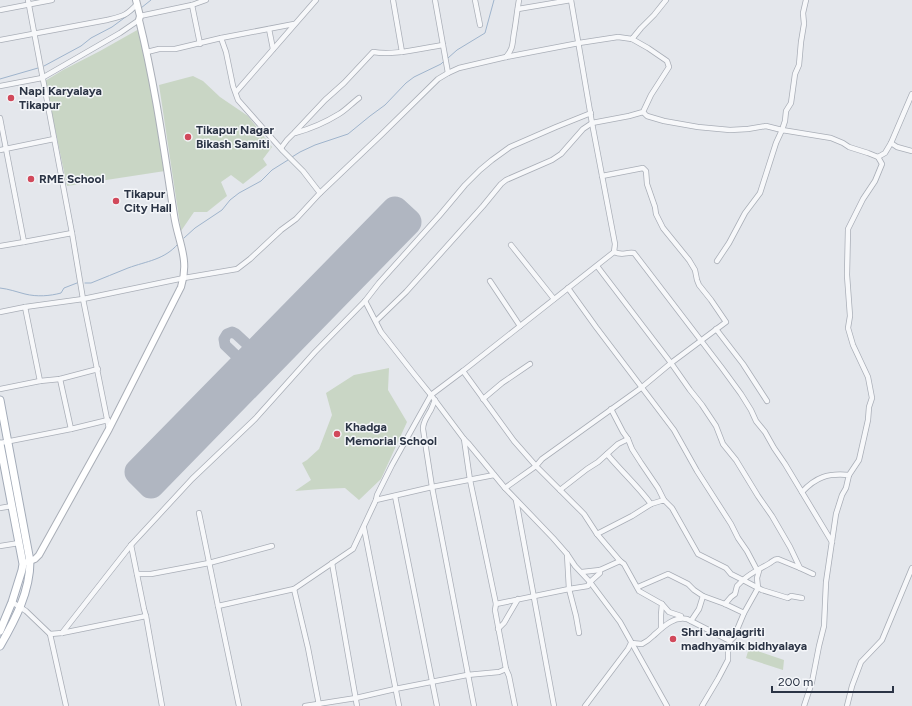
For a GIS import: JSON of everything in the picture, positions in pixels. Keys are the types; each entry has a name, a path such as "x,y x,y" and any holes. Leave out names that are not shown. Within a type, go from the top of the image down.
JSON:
{"main road":[{"path":"0,400 2,469 12,506 23,564 12,602 0,631"},
{"path":"0,646 20,607 30,569 30,561 2,443"}],"street":[{"path":"0,10 28,2 52,0"},
{"path":"0,86 42,78 120,33 139,18 206,0"},
{"path":"236,92 316,0"},
{"path":"393,0 402,52"},
{"path":"435,0 448,73"},
{"path":"475,0 480,25"},
{"path":"506,57 513,44 519,0"},
{"path":"218,606 294,589 353,549 389,471 431,395 614,252 615,244 571,0 518,8"},
{"path":"632,38 666,0"},
{"path":"717,261 729,243 744,213 760,193 776,143 782,130 786,111 791,103 799,65 806,0"},
{"path":"28,2 72,233 83,299 109,429"},
{"path":"23,564 35,559 39,555 109,429 181,287 184,278 184,252 176,228 159,118 137,2"},
{"path":"0,40 122,16 129,13 137,2"},
{"path":"192,5 200,44"},
{"path":"146,52 158,49 174,49 294,24"},
{"path":"269,29 273,48"},
{"path":"0,312 83,299 184,278 237,269 256,254 281,230 296,219 320,193 438,79 458,68 506,57 618,37 632,38 667,61 669,67 651,95 643,112 592,123 583,129 561,154 552,160 506,180 406,292 376,321"},
{"path":"221,38 238,100 303,171 320,193"},
{"path":"281,148 325,100 341,86 373,52 381,54 402,52 443,44"},
{"path":"878,157 885,153 891,143 912,94"},
{"path":"295,133 322,123 339,114 359,98"},
{"path":"643,112 647,116 664,121 698,127 730,130 766,126 832,138 849,147 878,157 882,164 875,181 863,199 848,229 847,275 850,316 848,328 853,346 868,377 872,398 859,460 849,475 846,488 842,495 836,514 826,582 824,626 812,682 804,706"},
{"path":"62,633 131,545 192,479 255,419 315,352 365,301 379,283 480,170 510,147 591,113"},
{"path":"0,118 24,242"},
{"path":"0,150 54,139"},
{"path":"891,143 897,147 912,152"},
{"path":"505,488 536,466 542,459 641,388 671,363 726,322 699,285 695,270 689,260 663,228 656,214 647,184 646,171 643,168 602,176"},
{"path":"0,246 72,233"},
{"path":"511,244 554,299"},
{"path":"614,252 620,254 634,253 701,340 741,394 756,421 765,432 832,542"},
{"path":"596,266 702,405 716,426 723,444 736,460 750,484 772,516 800,568"},
{"path":"490,281 520,326"},
{"path":"568,288 641,388 674,430 759,571 757,578 758,588 744,613 734,637 730,642 728,660 702,706"},
{"path":"365,301 381,332 464,439 505,488 567,554 620,622 667,706"},
{"path":"25,307 40,381"},
{"path":"716,329 743,364 767,401"},
{"path":"483,399 502,383 530,364"},
{"path":"0,389 60,378 98,369"},
{"path":"463,371 514,442 584,514 597,534 624,564 639,591 662,604 669,612 681,616 681,618 691,621 730,642"},
{"path":"60,378 71,429"},
{"path":"435,400 430,412 424,419 423,424 432,487 474,706"},
{"path":"611,409 638,458 658,488 664,500 672,508 698,554 726,568 731,574 758,588 788,598 791,596 802,598"},
{"path":"2,443 108,420"},
{"path":"464,439 470,480 496,604 495,610 498,629 506,669 509,676 514,706"},
{"path":"560,490 575,477 598,462 618,444 628,439"},
{"path":"607,454 644,494 651,504"},
{"path":"802,492 810,484 830,474 849,475"},
{"path":"376,500 494,475"},
{"path":"395,496 437,706"},
{"path":"516,500 554,706"},
{"path":"597,534 641,511 651,504 664,500"},
{"path":"0,508 12,506"},
{"path":"199,513 239,706"},
{"path":"364,528 399,706"},
{"path":"0,546 19,543"},
{"path":"131,545 146,616 162,706"},
{"path":"137,574 151,574 209,563 272,546"},
{"path":"567,554 569,589 579,633"},
{"path":"725,604 735,594 737,586 750,574 776,559 813,574"},
{"path":"582,572 600,570 620,561"},
{"path":"332,563 358,706"},
{"path":"847,706 852,686 861,662 882,640 912,568"},
{"path":"496,604 588,586 590,582 600,573 600,570"},
{"path":"638,588 668,574 688,584 703,596 744,613"},
{"path":"294,589 308,648 318,705"},
{"path":"691,621 700,609 703,596"},
{"path":"498,629 504,623 518,599"},
{"path":"12,602 26,611 50,634 66,706"},
{"path":"661,628 662,604"},
{"path":"50,634 62,633 146,616"},
{"path":"631,643 642,644 666,624 681,618"},
{"path":"585,706 631,643"},
{"path":"305,706 356,698 467,675 499,672 506,669"}],"green space":[{"path":"139,29 165,171 67,186 45,81"},
{"path":"193,76 203,81 220,97 248,116 272,147 263,159 267,165 243,184 231,175 221,182 227,196 207,212 194,212 181,231 159,85"},
{"path":"389,368 388,390 407,422 381,479 359,500 345,488 295,491 311,480 302,463 319,449 332,415 326,393 354,375"},
{"path":"749,648 784,660 783,670 746,658"}],"waterway":[{"path":"141,8 151,0"},
{"path":"448,58 457,50 485,33 494,0"},
{"path":"44,66 112,27 135,10"},
{"path":"292,157 315,145 348,134 385,105 406,83 444,61"},
{"path":"0,79 38,68"},
{"path":"184,238 195,228 222,210 230,200 239,193 261,181 272,170 288,160"},
{"path":"85,283 91,283 161,257 167,254 178,244"},
{"path":"0,288 34,296 43,296 61,293 64,288 77,283"}],"taxiway":[{"path":"251,370 225,345 224,339 227,334 232,332 236,334 262,358"}],"runway":[{"path":"395,210 408,222 151,485 138,472 395,210"}],"place":[{"name":"Napi Karyalaya Tikapur","path":"11,98"},
{"name":"Tikapur Nagar Bikash Samiti","path":"188,137"},
{"name":"RME School","path":"31,179"},
{"name":"Tikapur City Hall","path":"116,201"},
{"name":"Khadga Memorial School","path":"337,434"},
{"name":"Shri Janajagriti madhyamik bidhyalaya","path":"673,639"}]}
